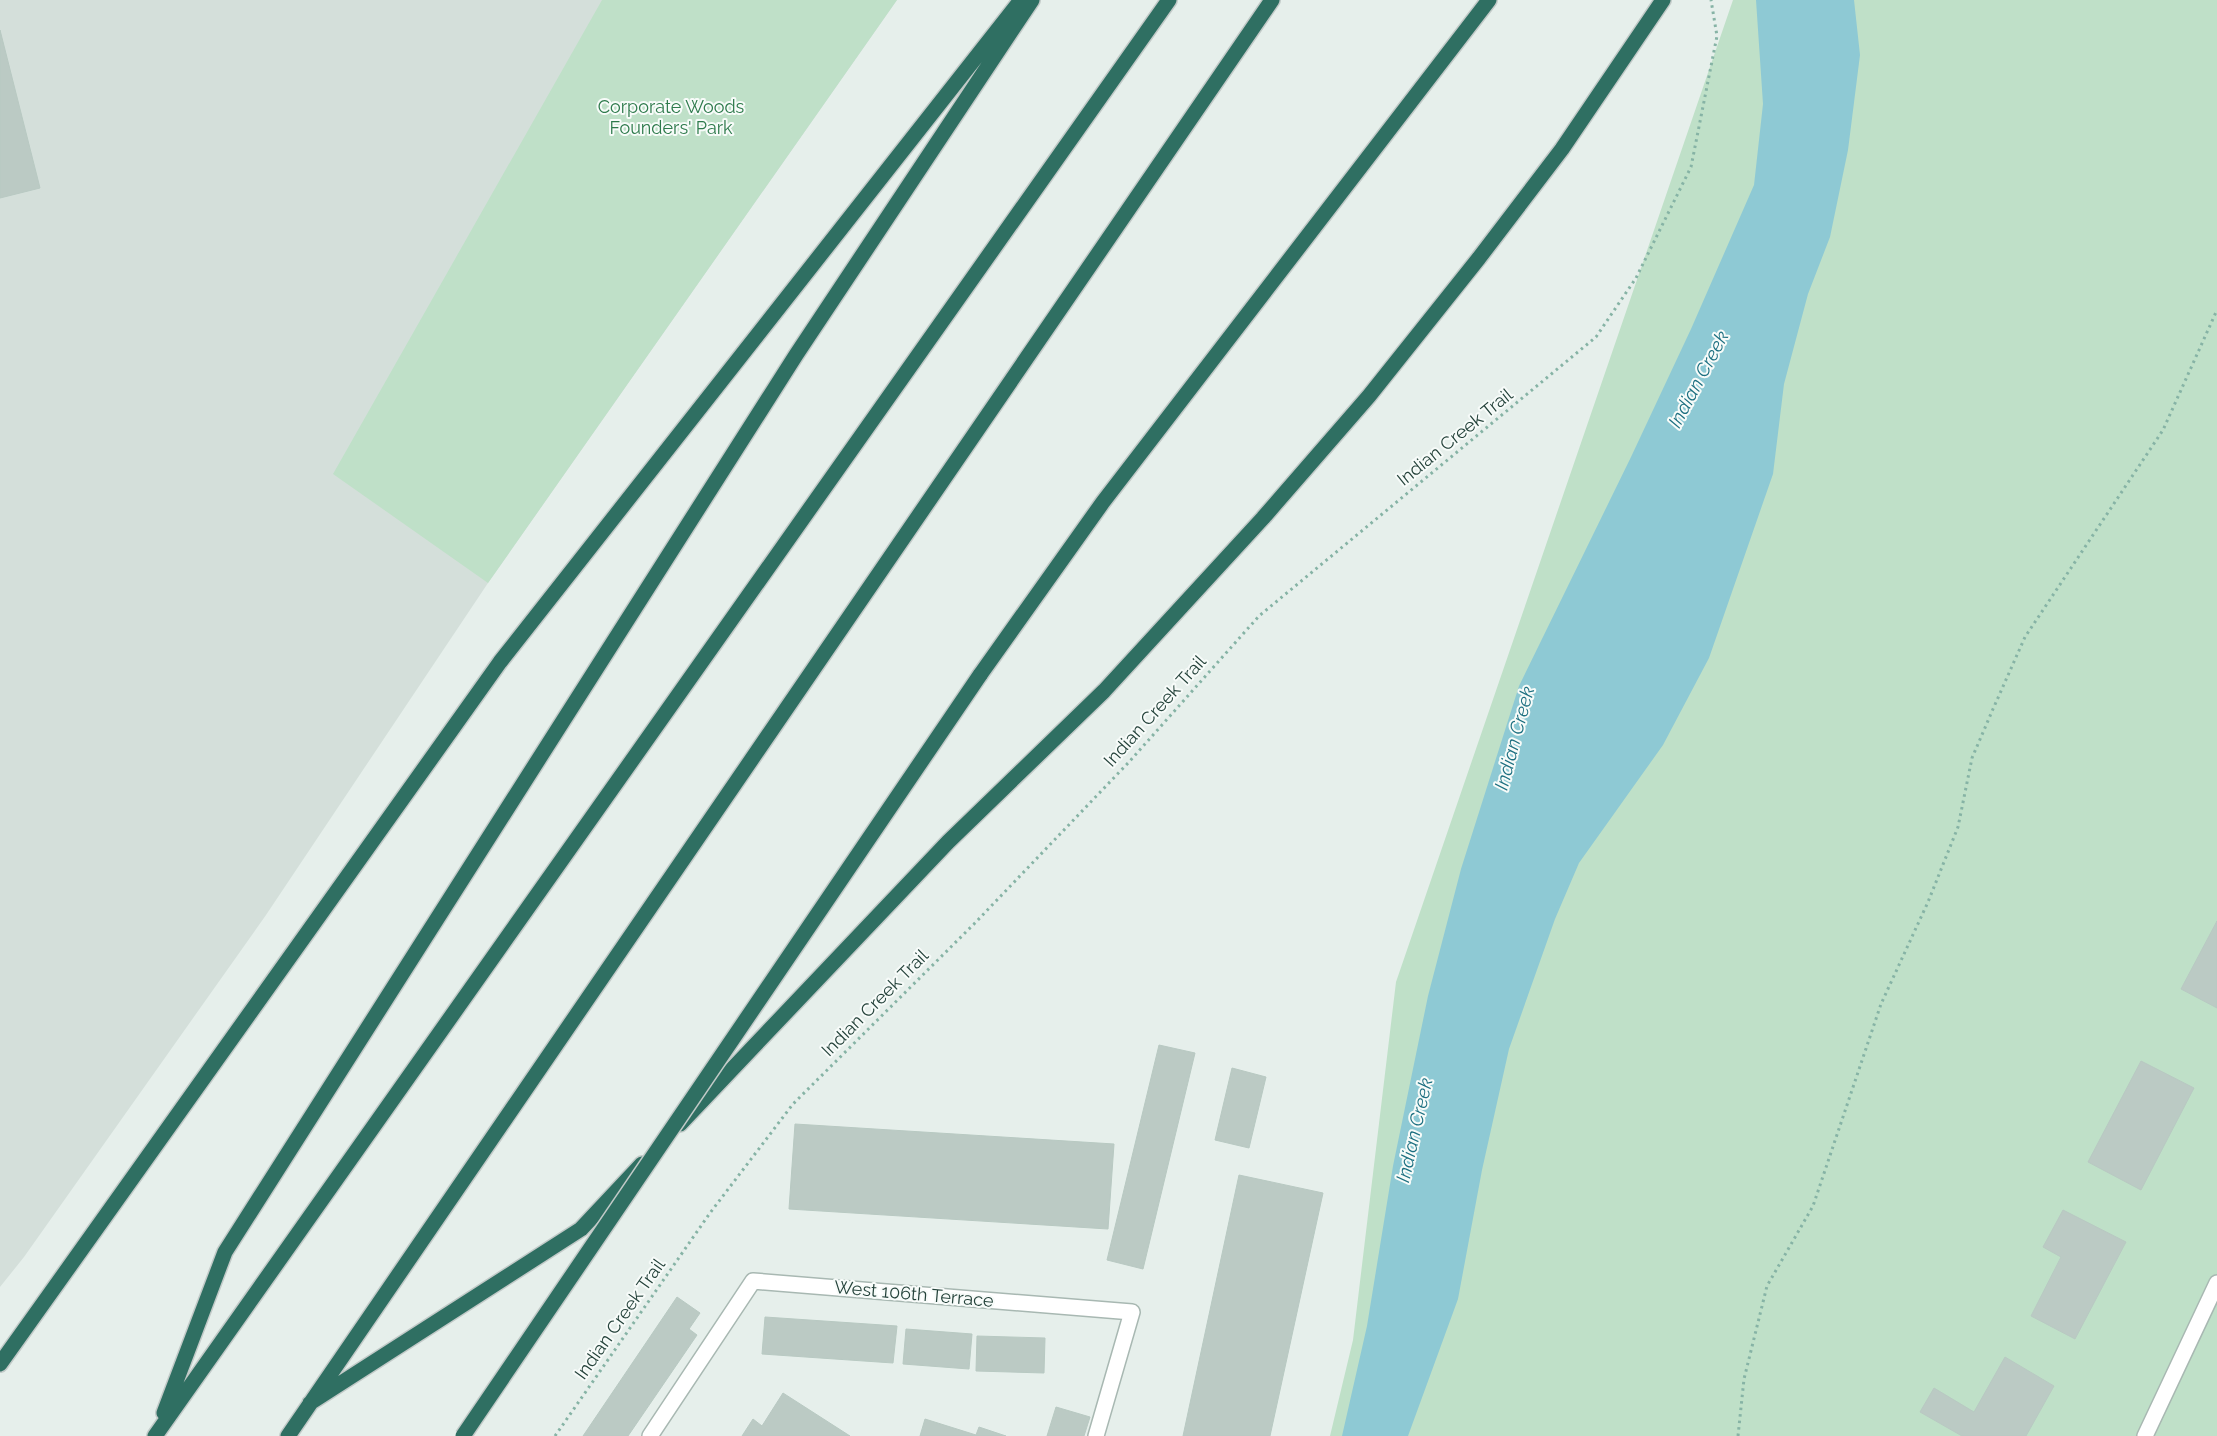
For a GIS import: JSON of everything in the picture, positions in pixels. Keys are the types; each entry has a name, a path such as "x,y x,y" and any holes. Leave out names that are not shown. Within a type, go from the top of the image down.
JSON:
{"highway":[{"path":"0,1364 500,662 1021,0"},
{"path":"156,1434 225,1252 796,355 1032,0"},
{"path":"156,1434 1169,0"},
{"path":"288,1436 1272,0"},
{"path":"463,1436 980,675 1103,502 1489,0"},
{"path":"310,1403 581,1229 948,842 1104,691 1263,518 1369,396 1479,258 1562,149 1663,0"}],"street":[{"name":"West 106th Terrace","path":"650,1436 753,1281 1132,1312 1096,1436"},
{"path":"2145,1436 2217,1283"}],"path":[{"name":"Indian Creek Trail","path":"555,1436 710,1213 793,1104 967,931 1130,762 1259,616 1596,337 1636,278 1691,167 1717,36 1712,0"},
{"path":"1738,1436 1744,1379 1767,1286 1813,1206 1881,1004 1928,902 1958,827 1972,758 1993,708 2025,637 2163,430 2217,310"}],"shaded area":[{"path":"0,0 897,0 488,583 266,915 24,1257 0,1287"}],"green space":[{"name":"Corporate Woods Founders' Park","path":"602,0 897,0 488,583 333,474"},
{"path":"1733,0 2217,0 2217,1436 1330,1436 1353,1340 1396,982"}],"water":[{"name":"Indian Creek","path":"1756,0 1854,0 1860,55 1848,150 1830,237 1808,294 1784,384 1773,474 1709,658 1663,745 1579,863 1555,919 1509,1049 1482,1170 1458,1299 1408,1436 1342,1436 1367,1326 1393,1166 1428,996 1461,869 1519,686 1631,457 1691,329 1754,185 1763,104"}],"building":[{"path":"0,30 40,188 0,198"},
{"path":"2217,921 2217,1008 2181,989"},
{"path":"1159,1045 1195,1053 1143,1269 1107,1260"},
{"path":"2141,1061 2194,1088 2141,1190 2088,1162"},
{"path":"1232,1068 1266,1077 1249,1148 1215,1140"},
{"path":"795,1124 1114,1144 1108,1229 789,1209"},
{"path":"1239,1175 1323,1193 1270,1436 1183,1436"},
{"path":"2063,1210 2126,1242 2075,1339 2031,1316 2061,1257 2043,1247"},
{"path":"677,1297 700,1313 689,1329 697,1335 628,1436 583,1436"},
{"path":"765,1317 897,1326 893,1363 762,1354"},
{"path":"906,1329 972,1334 969,1369 903,1364"},
{"path":"977,1336 1045,1338 1044,1373 976,1371"},
{"path":"2005,1357 2054,1386 2026,1436 1962,1436 1920,1412 1934,1388 1974,1412"},
{"path":"783,1393 850,1436 742,1436 753,1419 762,1426"},
{"path":"1056,1407 1090,1417 1084,1436 1047,1436"},
{"path":"925,1419 976,1435 979,1427 1006,1436 920,1436"}]}
